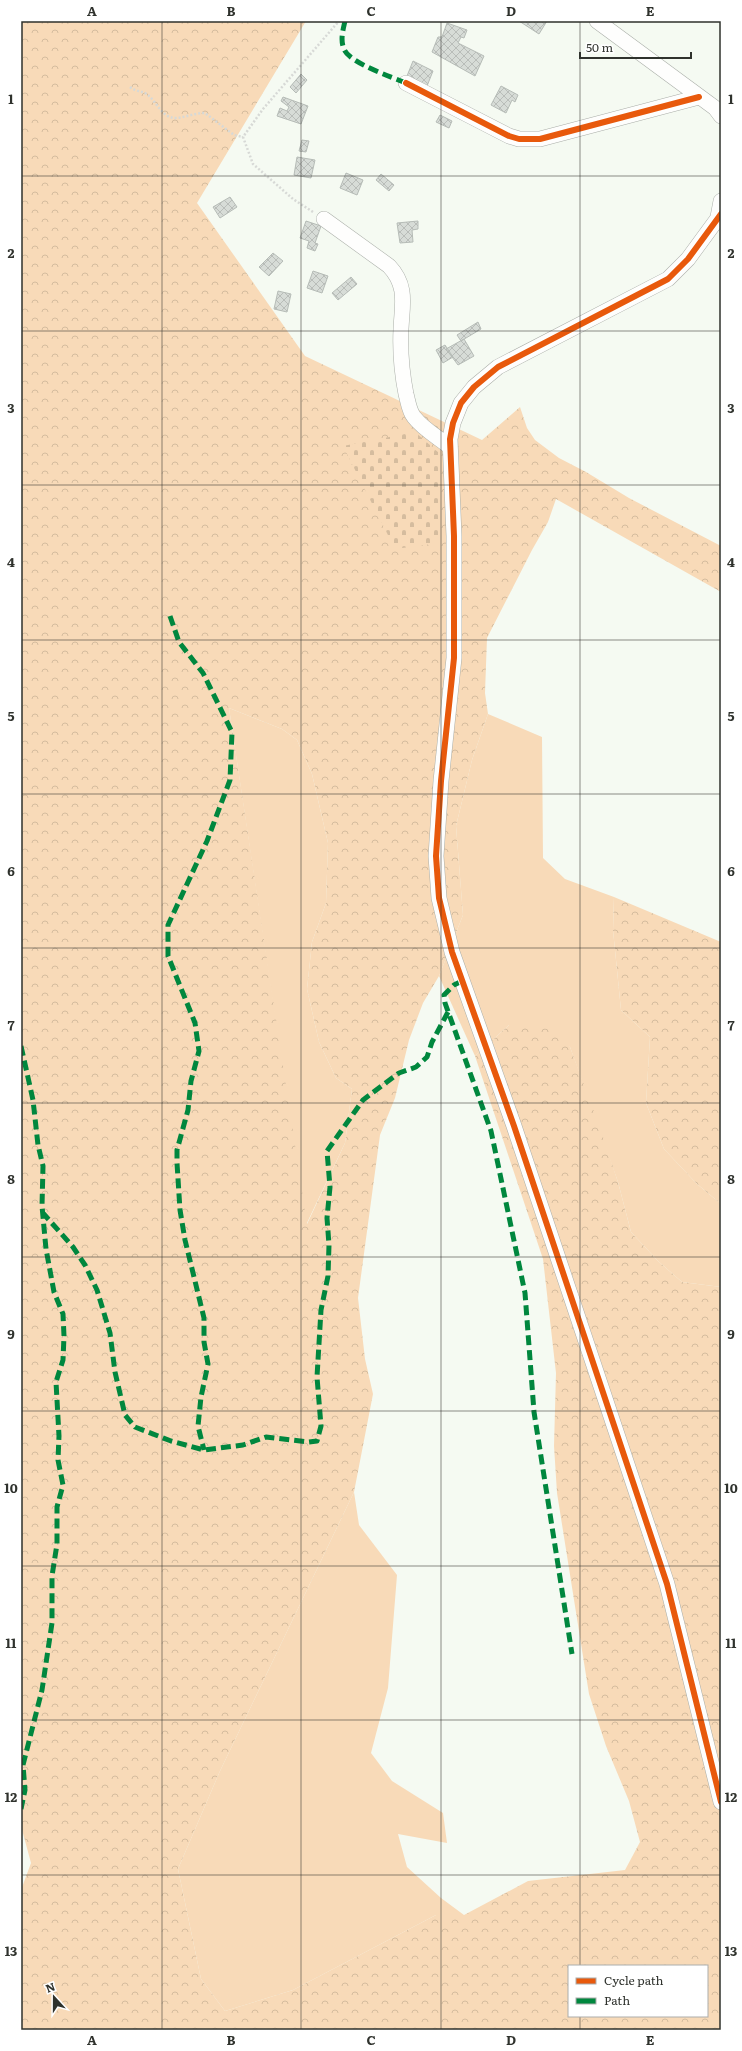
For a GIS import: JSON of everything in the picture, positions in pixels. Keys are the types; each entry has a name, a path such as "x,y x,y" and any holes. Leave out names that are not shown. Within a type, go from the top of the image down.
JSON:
{"street":[{"path":"597,21 715,108 721,116"},
{"path":"406,83 509,136 519,139 540,139 699,97"},
{"path":"721,201 720,215 688,259 668,279 498,368 474,387 461,403 453,423 450,447 454,536 454,658 441,781 436,856 439,898 452,952 514,1126 667,1584 721,1802"},
{"path":"324,219 389,266 396,273 402,288 404,304 401,330 404,381 408,404 414,417 450,447"}],"path":[{"path":"243,137 263,109 339,21"},
{"path":"130,87 149,96 164,113 170,116 177,118 192,113 205,113 234,135 243,137"},
{"path":"243,137 252,164 293,199 324,219"}],"green space":[{"path":"21,21 306,21 197,203 305,356 482,440 520,407 527,428 535,440 559,458 586,472 629,498 721,546 721,592 556,499 548,522 487,638 485,693 488,714 472,760 456,826 463,915 439,976 423,1003 409,1040 395,1098 380,1135 358,1298 365,1359 373,1394 354,1492 220,1771 178,1869 201,1979 225,2011 293,1990 436,1915 464,1915 528,1881 625,1870 640,1842 629,1801 606,1746 589,1694 557,1493 554,1446 556,1373 543,1259 475,1056 509,1025 522,1025 549,1029 570,1047 618,1182 631,1232 658,1261 682,1282 721,1287 721,2030 21,2030 21,1890 31,1863 21,1826","holes":["229,708 282,729 297,740 312,774 328,843 326,903 312,942 307,989 319,1042 336,1078 352,1089 345,1143 307,1224"]},
{"path":"415,432 439,453 439,543 395,549 343,446"},
{"path":"229,708 282,729 297,740 312,774 328,843 326,903 312,942 307,989 319,1042 336,1078 352,1089 345,1143 306,1225"},
{"path":"488,714 542,737 543,858 565,879 614,897 613,930 621,1010 650,1037 646,1103 664,1149 697,1184 721,1204 721,1287 682,1282 658,1261 631,1232 618,1182 570,1047 509,1025 475,1056 439,976 463,915 456,826 472,760"},
{"path":"614,897 721,942 721,1204 697,1184 664,1149 646,1103 650,1037 621,1010 613,930"},
{"path":"354,1492 359,1525 397,1575 388,1688 371,1753 392,1781 443,1813 447,1843 398,1834 407,1867 441,1898 464,1915 436,1915 293,1990 225,2011 201,1979 178,1869 220,1771"}],"building":[{"path":"519,21 547,21 539,34"},
{"path":"447,23 467,30 464,38 461,37 458,43 484,56 475,76 432,52 438,37 442,37"},
{"path":"413,61 433,71 427,86 407,76"},
{"path":"301,74 307,80 296,93 290,87"},
{"path":"501,86 518,95 515,102 512,100 506,113 491,105"},
{"path":"283,97 308,106 301,124 277,116 280,108 287,111 289,107 281,101"},
{"path":"440,115 452,121 449,128 436,122"},
{"path":"302,140 309,141 306,152 299,151"},
{"path":"297,157 315,160 311,178 294,175"},
{"path":"346,173 363,180 357,195 340,188"},
{"path":"381,174 394,185 389,191 376,180"},
{"path":"230,197 237,207 220,218 213,207"},
{"path":"306,221 321,226 315,243 318,244 315,251 307,248 309,241 300,238"},
{"path":"418,221 418,229 412,230 413,242 400,243 397,223"},
{"path":"273,253 283,261 269,276 259,267"},
{"path":"313,271 328,276 322,293 307,288"},
{"path":"351,277 357,284 338,300 332,293"},
{"path":"278,291 291,294 287,312 274,309"},
{"path":"478,322 481,329 461,341 457,335"},
{"path":"464,339 474,356 458,365 446,349"},
{"path":"445,345 453,357 443,363 436,350"}],"marked path":[{"path":"345,21 342,42 344,49 348,54 362,64 406,83"},
{"path":"170,616 179,642 203,673 232,732 230,780 207,841 168,925 168,956 195,1023 199,1051 191,1081 188,1110 177,1150 177,1163 180,1210 185,1240 204,1318 204,1342 208,1364 201,1397 198,1426 204,1450"},
{"path":"462,981 454,985 444,995 445,1003 491,1131 525,1293 534,1412 572,1654"},
{"path":"42,1212 73,1247 85,1265 97,1290 110,1333 115,1372 125,1415 135,1427 171,1441 204,1450 243,1445 266,1437 309,1442 317,1441 321,1426 317,1377 321,1310 328,1276 329,1245 327,1218 330,1187 327,1151 363,1100 399,1073 416,1067 427,1057 432,1042 448,1012"},
{"path":"21,1046 33,1100 38,1145 43,1166 42,1206 46,1249 54,1292 63,1314 64,1336 63,1360 56,1382 59,1436 58,1460 63,1485 57,1507 57,1544 52,1576 52,1623 42,1690 23,1765 25,1790 21,1809"}],"cycle path":[{"path":"406,83 509,136 519,139 540,139 699,97"},
{"path":"721,214 688,259 668,279 498,367 474,387 461,403 453,423 450,439 454,536 454,658 441,781 436,856 439,898 452,952 514,1126 667,1584 721,1802"}]}
